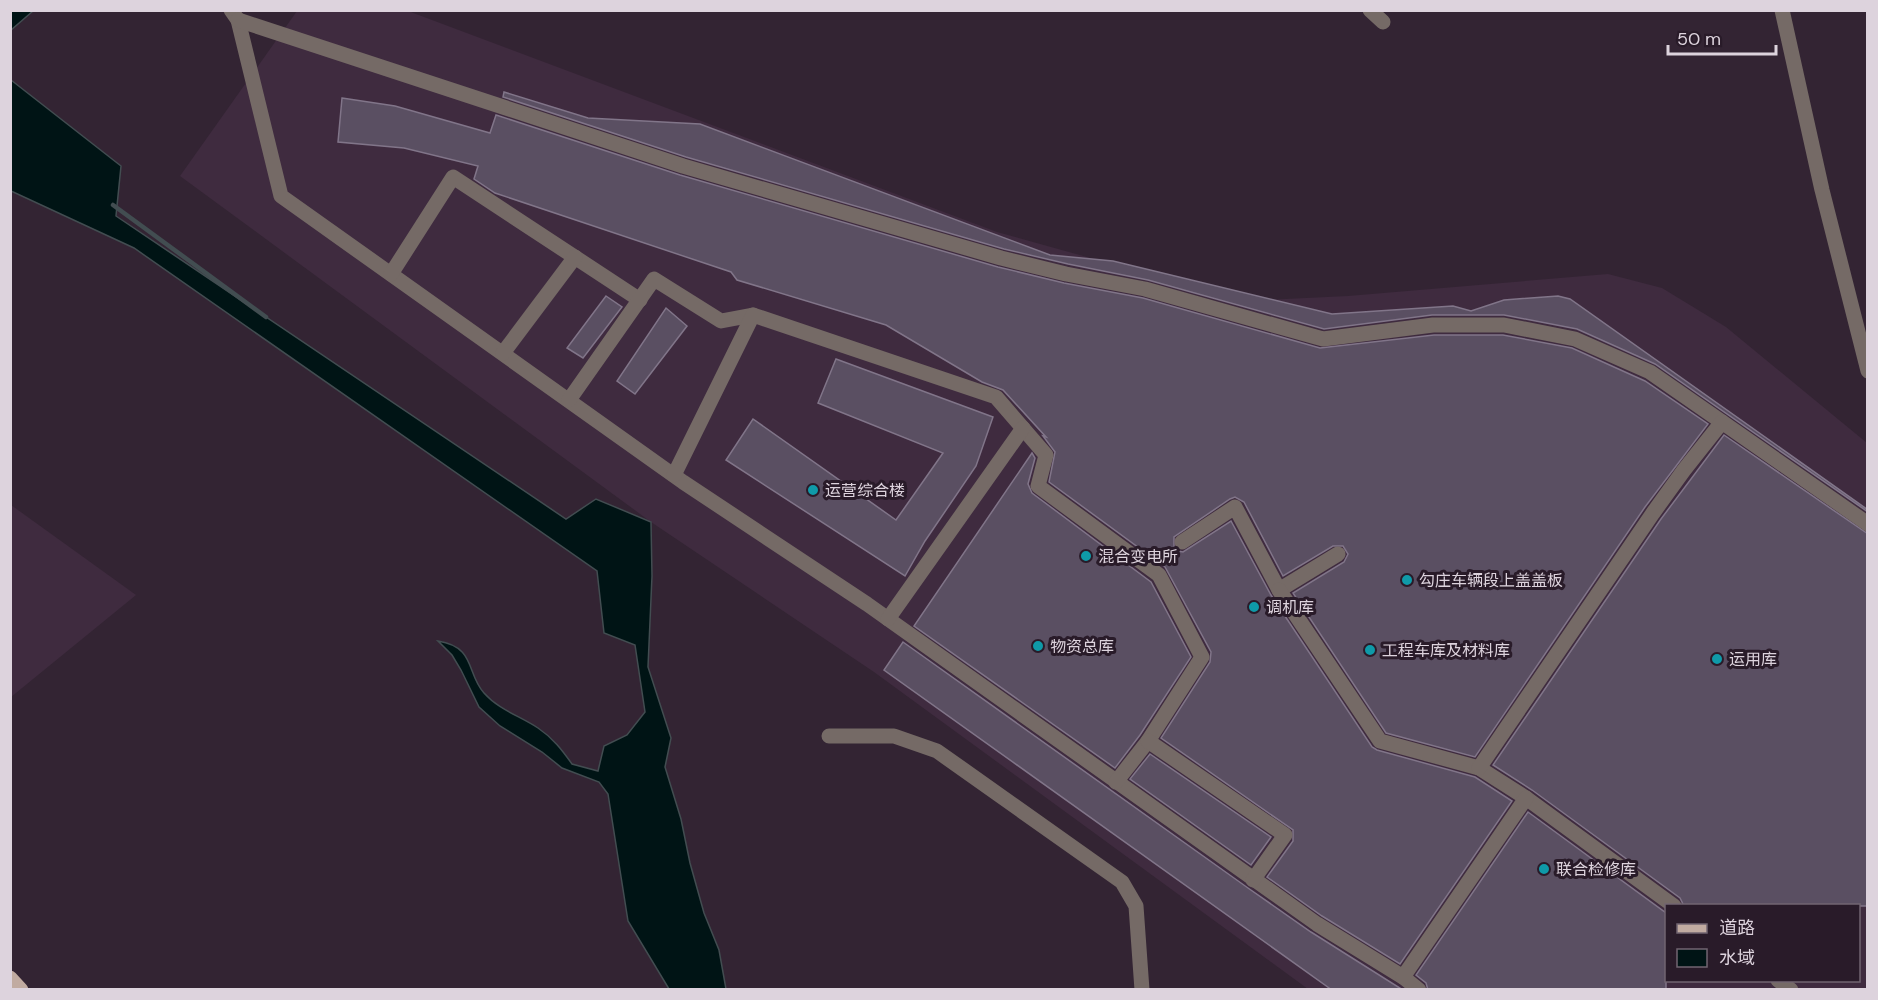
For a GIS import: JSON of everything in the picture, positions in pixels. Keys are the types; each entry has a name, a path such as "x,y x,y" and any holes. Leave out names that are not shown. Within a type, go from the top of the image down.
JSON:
{"main road":[{"path":"10,978 21,990"}],"street":[{"path":"1370,10 1383,22"},
{"path":"1782,10 1822,190 1868,371"},
{"path":"235,15 684,165 1001,258 1066,274 1145,289 1323,339 1433,325 1504,325 1575,339 1650,372 1868,524"},
{"path":"235,15 281,196 674,476 888,619 1253,880 1419,990"},
{"path":"391,274 453,177 640,300"},
{"path":"503,353 575,257"},
{"path":"569,400 654,279 721,321 753,315 996,397 1046,455 1038,486 1159,575 1202,657 1148,741 1116,782"},
{"path":"674,476 753,315"},
{"path":"1479,768 1683,470 1722,422"},
{"path":"888,619 1023,428"},
{"path":"1182,542 1235,507 1279,590 1380,741 1479,768 1526,798 1671,904"},
{"path":"1279,590 1338,554"},
{"path":"829,736 894,736 937,751 1122,882 1136,906 1142,990"},
{"path":"1148,741 1285,835 1253,880"},
{"path":"1402,977 1526,798"}],"shaded area":[{"name":"勾庄车辆段上盖盖板","path":"297,11 408,11 997,232 1245,301 1348,296 1608,274 1662,288 1726,327 1867,443 1867,989 1308,989 874,672 651,522 180,176"},
{"path":"11,505 136,595 11,697"}],"water":[{"path":"11,10 33,10 33,11 11,30"},
{"path":"11,80 121,166 116,216 566,519 596,499 651,522 652,576 648,667 671,738 665,767 681,819 704,913 719,950 726,989 669,989 628,921 608,794 599,782 562,768 542,752 500,726 479,707 452,655 438,641 450,644 465,655 478,685 490,699 543,732 557,744 572,764 598,771 604,746 627,735 645,712 635,645 604,633 597,571 134,248 11,191"}],"building":[{"path":"504,92 588,118 700,124 1050,255 1113,261 1332,314 1453,306 1471,311 1504,300 1558,296 1570,299 1868,512 1655,364 1577,329 1504,315 1432,315 1324,329 1148,280 1004,249 686,157 503,97"},
{"path":"342,98 395,106 490,133 496,115 680,175 998,267 1064,283 1143,298 1320,348 1434,335 1503,335 1572,348 1645,381 1708,424 1645,507 1475,757 1386,733 1293,593 1344,562 1348,554 1343,546 1333,546 1283,576 1244,502 1235,497 1174,537 1174,547 1183,552 1231,521 1271,595 1372,747 1475,777 1512,801 1400,964 1322,916 1267,877 1293,841 1293,830 1161,738 1210,662 1211,652 1165,567 1049,482 1055,452 1043,436 1046,437 1003,390 982,382 886,325 737,280 731,272 495,193 474,179 478,166 404,148 338,142"},
{"path":"606,296 622,307 583,358 567,348"},
{"path":"666,308 687,326 635,394 617,381"},
{"path":"836,359 993,417 976,466 925,541 905,576 726,460 753,419 896,520 943,453 818,403"},
{"name":"运用库","path":"1724,435 1868,534 1868,906 1860,906 1860,904 1683,904 1680,898 1532,790 1493,765 1661,519"},
{"path":"1032,453 1035,458 1028,484 1032,493 1151,582 1191,657 1140,735 1115,768 914,626"},
{"path":"903,642 1311,932 1403,990 1332,990 884,670"},
{"path":"1150,754 1271,837 1251,865 1130,779"},
{"name":"联合检修库","path":"1528,812 1665,912 1666,990 1428,990 1426,983 1416,975"}],"waterway":[{"path":"113,205 266,317"}],"place":[{"name":"运营综合楼","path":"813,490"},
{"name":"混合变电所","path":"1086,556"},
{"name":"勾庄车辆段上盖盖板","path":"1407,580"},
{"name":"调机库","path":"1254,607"},
{"name":"物资总库","path":"1038,646"},
{"name":"工程车库及材料库","path":"1370,650"},
{"name":"运用库","path":"1717,659"},
{"name":"联合检修库","path":"1544,869"}]}
